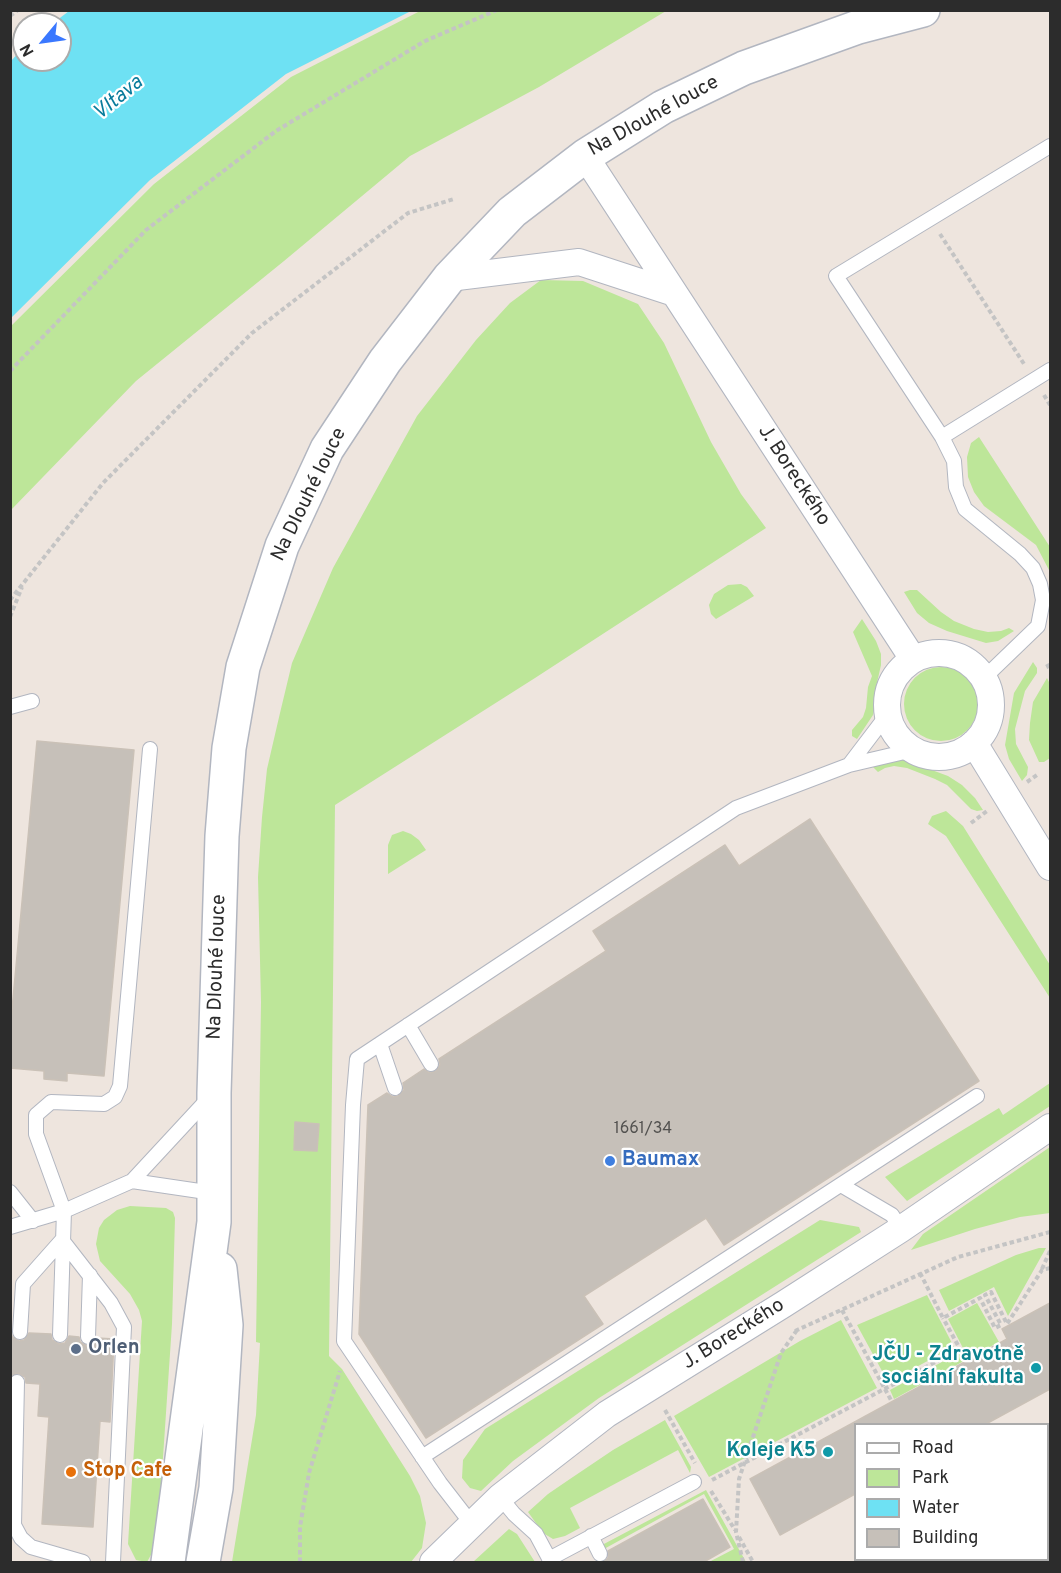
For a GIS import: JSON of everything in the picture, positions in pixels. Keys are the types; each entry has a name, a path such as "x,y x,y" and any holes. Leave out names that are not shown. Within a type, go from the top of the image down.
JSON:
{"main road":[{"name":"Na Dlouhé louce","path":"214,1207 214,1093 222,836 230,748 243,667 282,546 327,449 385,361 449,278 512,212 585,156 663,107 744,68 858,27 923,10"},
{"path":"168,1563 214,1207"},
{"path":"203,1563 216,1488 226,1325 214,1207"}],"street":[{"name":"J. Boreckého","path":"585,156 903,641 912,659"},
{"path":"449,278 579,262 674,293"},
{"path":"944,652 960,657 974,666 984,678 990,695 991,713 985,730 974,744 960,752 945,757 930,756 913,750 902,742 892,729 887,715 887,698 891,683 900,669 912,659 928,653 944,652"},
{"path":"974,744 1050,867"},
{"name":"J. Boreckého","path":"433,1563 471,1523 500,1497 607,1414 784,1304 1050,1127"}],"lane":[{"path":"984,678 1038,626 1043,600 1040,584 1033,568 1020,554 965,509 956,487 954,461 942,437 836,276 1050,146"},
{"path":"942,437 1050,370"},
{"path":"10,707 32,701"},
{"path":"849,765 887,715"},
{"path":"60,1335 64,1211 36,1134 36,1115 51,1102 104,1104 116,1097 120,1086 150,749"},
{"path":"471,1523 422,1456 344,1341 352,1105 357,1059 735,808 849,765 913,750"},
{"path":"408,1025 431,1064"},
{"path":"380,1044 395,1088"},
{"path":"10,1227 64,1211 132,1181 214,1093"},
{"path":"422,1456 977,1096"},
{"path":"132,1181 214,1207"},
{"path":"841,1185 892,1215 901,1228"},
{"path":"10,1192 33,1221"},
{"path":"62,1240 111,1303 124,1328 117,1387 113,1563"},
{"path":"20,1332 23,1284 62,1240"},
{"path":"88,1337 90,1275"},
{"path":"17,1382 13,1432 14,1526 21,1538 31,1547 83,1563"},
{"path":"500,1497 514,1514 536,1534 550,1561 591,1536 700,1482"},
{"path":"591,1536 600,1554"}],"path":[{"path":"10,16 18,10"},
{"path":"10,371 146,230 276,131 425,41 498,10"},
{"path":"10,600 103,483 252,333 408,213 454,199"},
{"path":"931,219 1050,405"},
{"path":"10,617 23,583"},
{"path":"1047,664 1050,670"},
{"path":"788,1335 958,1257 1050,1232"},
{"path":"943,1318 980,1298 995,1328 1001,1325 985,1295 991,1292 1007,1324 1042,1270 1050,1251"},
{"path":"1042,1270 1050,1268"},
{"path":"700,1482 743,1466 960,1349 920,1273"},
{"path":"842,1310 892,1402"},
{"path":"743,1563 736,1532 739,1479 781,1353 798,1330"},
{"path":"300,1563 300,1527 309,1473 340,1371"}],"green space":[{"path":"422,10 666,11 539,87 410,156 136,381 11,510 11,326 154,184 291,77"},
{"path":"541,280 583,281 638,304 664,343 711,442 741,494 766,528 335,805 329,1356 342,1369 410,1476 420,1496 426,1523 422,1548 411,1562 232,1562 256,1415 260,1343 256,1342 261,1002 258,877 262,817 267,769 292,663 333,568 417,416 476,340 510,303"},
{"path":"979,437 1050,547 1050,572 1036,545 984,506 974,492 968,477 967,457 971,443"},
{"path":"741,584 747,587 754,596 716,619 711,614 709,605 714,594 728,585"},
{"path":"917,590 954,621 974,629 988,632 1009,628 1014,631 998,641 986,643 947,631 929,623 917,613 904,592"},
{"path":"862,619 876,641 881,654 881,665 874,696 873,715 857,739 852,736 852,730 863,717 872,676 853,632"},
{"path":"1033,662 1037,673 1025,691 1015,729 1016,744 1028,767 1027,775 1022,781 1009,759 1005,745 1014,693"},
{"path":"941,667 955,670 967,678 975,690 978,704 975,718 967,730 955,738 941,741 927,738 915,730 907,718 904,704 907,690 915,678 927,670"},
{"path":"1047,678 1050,684 1050,758 1039,762 1029,740 1030,723 1033,702"},
{"path":"902,759 948,776 962,785 983,810 971,809 947,785 935,779 907,768 894,766 878,772 871,765"},
{"path":"946,811 963,826 1050,965 1050,998 946,836 928,824 932,816"},
{"path":"403,831 419,840 426,850 388,874 388,845 392,835"},
{"path":"1050,1083 1050,1106 907,1201 885,1177 999,1108 1003,1115"},
{"path":"1050,1147 1050,1213 1020,1217 911,1250 923,1234"},
{"path":"130,1206 166,1208 173,1212 175,1218 172,1324 161,1487 152,1553 147,1562 136,1560 128,1544 142,1321 130,1294 100,1261 96,1244 99,1228 104,1220 117,1210"},
{"path":"820,1220 859,1227 861,1232 599,1398 513,1461 481,1491 470,1488 462,1478 463,1460 485,1429"},
{"path":"1046,1248 1008,1316 994,1287 949,1311 939,1290 1016,1255"},
{"path":"927,1295 954,1347 888,1382 857,1325"},
{"path":"977,1303 999,1342 894,1399 890,1390 964,1350 948,1319"},
{"path":"841,1320 877,1388 709,1477 674,1416 800,1341"},
{"path":"665,1420 691,1467 690,1473 678,1450 570,1508 580,1528 553,1539 543,1533 528,1512 548,1494 613,1450"},
{"path":"706,1490 746,1562 709,1562 734,1549 704,1494 604,1549 602,1545"},
{"path":"509,1529 517,1534 535,1562 473,1562"}],"water":[{"name":"Vltava","path":"69,10 411,11 286,74 150,180 11,318 11,61 12,72 72,72 72,12 68,12"}],"building":[{"path":"37,741 134,750 104,1076 67,1073 67,1081 44,1079 44,1071 10,1068 10,1031"},
{"name":"Baumax","path":"810,819 979,1081 724,1245 706,1218 584,1296 603,1324 426,1438 359,1334 368,1105 387,1093 393,1097 398,1096 404,1090 403,1083 424,1069 430,1073 436,1071 440,1065 439,1059 606,951 593,931 725,845 739,866"},
{"path":"295,1122 319,1124 317,1151 294,1150"},
{"name":"Koleje K5","path":"1050,1303 1050,1389 988,1423 854,1423 854,1495 780,1535 750,1479 1007,1339 1002,1329"},
{"path":"10,1331 12,1336 19,1341 24,1340 29,1333 51,1334 52,1340 59,1344 65,1343 69,1336 79,1337 80,1342 87,1346 93,1345 97,1338 114,1339 110,1422 100,1421 93,1527 42,1524 49,1417 38,1416 40,1384 26,1383 25,1377 18,1373 10,1376"},
{"path":"703,1499 730,1547 702,1563 602,1563 608,1558 608,1551"}],"place":[{"name":"Baumax","path":"610,1161"},
{"name":"Orlen","path":"76,1349"},
{"name":"JČU - Zdravotně sociální fakulta","path":"1036,1368"},
{"name":"Koleje K5","path":"828,1452"},
{"name":"Stop Cafe","path":"71,1472"}]}
